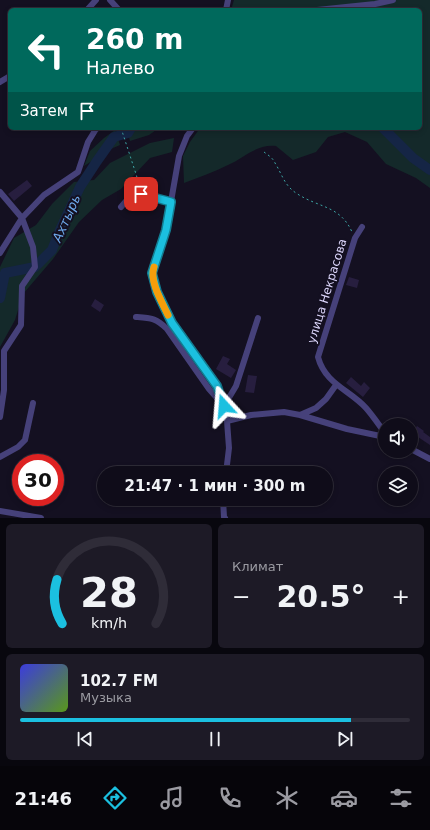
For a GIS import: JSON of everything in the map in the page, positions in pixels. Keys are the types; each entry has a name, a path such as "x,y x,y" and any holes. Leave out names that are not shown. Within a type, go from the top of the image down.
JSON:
{"street":[{"path":"89,8 96,0"},
{"path":"110,0 117,8"},
{"path":"336,8 375,4 393,0"},
{"path":"0,253 22,218 44,195 78,172 88,142 95,130"},
{"path":"192,130 187,136 180,156 166,230 152,273 157,292 172,323 217,386 224,406 227,421 229,448 227,466"},
{"path":"0,192 22,218 33,247 35,267 22,286 21,325 4,351 4,390 0,417"},
{"path":"121,207 127,200 141,194 171,202"},
{"name":"улица Некрасова","path":"362,227 355,238 318,357 320,366 336,385 366,408 378,424"},
{"path":"136,317 150,318 160,321 164,325 209,389 224,406"},
{"path":"224,406 236,386 258,318"},
{"path":"300,415 316,408 326,399 336,385"},
{"path":"0,457 18,447 25,440 33,403"},
{"path":"227,421 251,414 284,412 378,436"},
{"path":"418,453 430,459"},
{"path":"223,506 225,518"},
{"path":"0,511 41,518"}],"path":[{"path":"122,130 141,194"},
{"path":"264,152 275,161 286,184 308,200 338,212 349,224 355,238"}],"green space":[{"path":"234,0 430,0 430,188 416,178 386,164 367,142 345,132 328,137 316,152 293,160 276,146 262,147 250,152 223,168 184,183 183,156 199,130 422,130 422,8 232,8"},
{"path":"115,130 120,145 84,166 90,151"},
{"path":"127,130 156,130 149,135 130,141"},
{"path":"174,138 172,152 150,158 121,189 102,200 79,222 53,259 23,294 15,320 0,347 0,267 14,238 36,225 52,204 74,182 94,180 110,163 150,143"}],"building":[{"path":"27,180 32,186 14,201 8,194"},
{"path":"334,266 340,268 336,280 334,280 334,288 329,288 329,282"},
{"path":"349,277 359,280 357,288 346,285"},
{"path":"95,299 104,305 100,312 91,306"},
{"path":"223,356 230,359 227,364 236,370 231,378 216,369"},
{"path":"248,375 257,376 254,393 245,392"},
{"path":"351,377 361,386 364,382 370,388 363,397 346,383"},
{"path":"418,427 430,437 430,445 418,437"}],"waterway":[{"name":"Ахтырь","path":"0,298 5,273 35,267 52,250 80,187 114,137 128,133 130,130"},
{"name":"Ахтырь","path":"385,130 413,158 430,170"}],"slow traffic":[{"path":"154,267 152,273 157,292 168,315"}],"route":[{"path":"141,194 171,202 166,230 152,273 157,292 172,323 217,386 224,406"}]}
